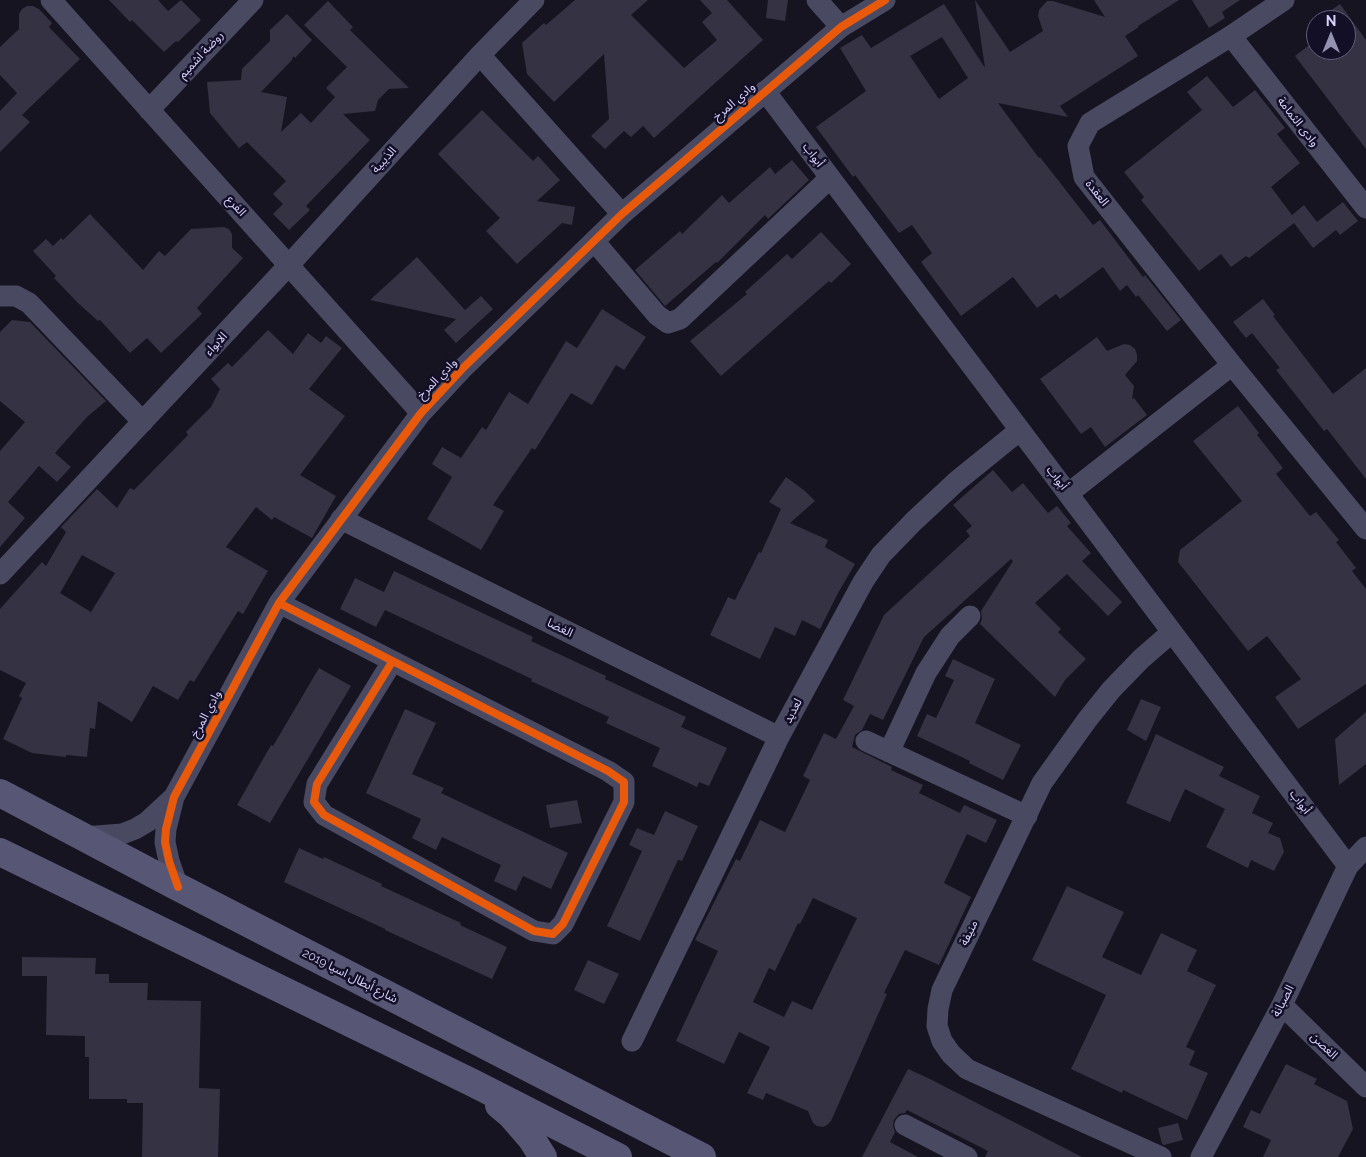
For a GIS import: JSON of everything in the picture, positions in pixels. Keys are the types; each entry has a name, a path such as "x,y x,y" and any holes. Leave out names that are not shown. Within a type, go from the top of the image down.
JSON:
{"main road":[{"name":"شارع أبطال اسيا 2019","path":"0,792 178,887 640,1126 668,1149 702,1157"},
{"path":"1,852 473,1083 618,1157"},
{"path":"473,1083 511,1115 531,1138 543,1157"},
{"path":"625,1157 640,1126"}],"street":[{"name":"الفرع","path":"51,0 421,413"},
{"name":"روضة اشميم","path":"149,110 253,0"},
{"name":"الذيبية","path":"289,266 480,55 534,0"},
{"path":"817,0 841,27"},
{"name":"وادي المرخ","path":"178,887 168,861 165,842 166,829 174,797 278,603 421,413 462,369 622,214 841,27 885,0"},
{"name":"العقدة","path":"1284,0 1090,123 1078,146 1084,177 1232,365 1365,526"},
{"name":"وادى الثمامة","path":"1230,36 1366,208"},
{"path":"480,55 622,214"},
{"name":"أبواب","path":"765,91 1348,866"},
{"path":"594,241 657,314 668,323 680,319 830,178"},
{"name":"الابواء","path":"0,574 289,266"},
{"path":"0,296 16,296 29,304 143,422"},
{"path":"1069,493 1232,365"},
{"name":"لعديد","path":"632,1041 779,737 863,582 881,555 914,521 957,481 1020,430"},
{"name":"الغضا","path":"341,519 779,737"},
{"path":"278,603 608,771 624,782 624,802 563,924 553,934 534,931 517,922 324,815 314,802 318,784 392,662"},
{"path":"889,752 926,673 950,636 970,616"},
{"name":"منيفة","path":"1161,1157 966,1069 951,1054 942,1041 937,1026 942,990 1042,784 1087,720 1111,690 1141,659 1172,632"},
{"path":"866,741 1027,816"},
{"name":"وادي المرخ","path":"84,837 122,834 135,829 147,822 174,797"},
{"name":"الصبانة","path":"1201,1157 1282,1005 1348,866 1366,847"},
{"name":"الغصن","path":"1282,1005 1366,1087"},
{"path":"905,1125 967,1157"}],"building":[{"path":"109,0 158,0 168,11 181,0 201,20 178,42 176,41 164,52 132,20 130,22"},
{"path":"575,0 648,0 631,15 684,68 717,40 702,22 712,13 700,0 727,0 763,40 654,138 643,126 631,137 624,131 605,149 591,136 609,119 604,54 554,102 527,74 522,43 544,23 546,25"},
{"path":"768,0 788,0 785,21 766,18"},
{"path":"975,0 1010,52 1043,31 1038,16 1039,10 1047,1 1053,1 1105,17 1094,0 1179,0 1125,36 1138,56 1060,106 1068,117 998,103 1093,225 1100,220 1143,277 1145,275 1181,320 1167,331 1138,295 1136,297 1127,285 1120,291 1103,267 1060,299 1056,294 1037,308 1013,277 961,316 921,262 932,253 912,225 899,233 855,175 853,177 816,127 866,91 840,48 862,35 871,48 944,4 985,68","holes":["942,37 968,78 939,99 910,56"]},
{"path":"1192,0 1240,0 1222,12 1225,18 1209,28"},
{"path":"328,1 353,27 350,30 409,88 389,89 378,100 375,111 343,114 370,140 306,206 310,210 289,230 273,214 283,204 273,194 286,181 247,142 239,148 210,113 207,82 241,80 242,69 270,41 270,30 287,14 312,40 295,58 293,56 292,60 261,92 287,97 281,132 301,113 311,123 335,97 326,88 347,67 304,25"},
{"path":"1340,4 1344,10 1332,10"},
{"path":"27,6 39,9 52,23 49,27 80,59 22,115 30,122 0,152 0,111 17,93 0,75 0,47 19,29 19,14"},
{"path":"1356,26 1366,40 1366,149 1295,56 1306,48 1306,60 1356,60"},
{"path":"1207,76 1233,107 1255,90 1285,128 1277,134 1300,163 1271,187 1292,215 1304,205 1317,222 1343,202 1358,221 1340,235 1336,230 1313,248 1294,223 1249,258 1246,256 1231,267 1221,254 1199,271 1141,200 1144,197 1124,172 1202,110 1187,92"},
{"path":"482,110 533,161 538,156 560,180 537,201 575,207 572,225 562,223 517,264 486,231 500,218 438,154"},
{"path":"792,160 809,180 768,219 765,215 717,263 665,306 635,270 680,231 682,234 722,195 729,203 770,167 775,174"},
{"path":"90,214 143,270 159,251 165,256 191,229 224,227 229,229 232,234 232,248 243,258 197,308 202,314 161,353 147,338 130,353 100,320 98,321 78,303 54,278 56,276 33,251 46,239 53,246 61,238 63,240"},
{"path":"821,232 851,264 721,376 690,341 747,294 745,292 787,254 792,259"},
{"path":"417,257 465,310 481,296 493,309 456,343 444,330 456,319 370,300"},
{"path":"1263,299 1275,315 1273,316 1333,394 1366,368 1366,479 1327,429 1324,431 1276,370 1280,368 1252,333 1246,338 1233,322"},
{"path":"602,309 646,337 624,370 616,365 592,405 571,393 535,450 532,448 493,505 504,511 481,550 427,519 452,477 432,464 442,447 461,458 482,427 486,430 509,392 528,404 566,341 577,348"},
{"path":"12,320 30,322 106,401 87,417 55,453 71,467 57,482 39,466 8,502 25,518 0,547 0,451 25,422 0,401 0,332"},
{"path":"268,330 293,354 308,333 321,343 326,336 342,348 309,389 345,416 300,475 336,496 312,538 274,517 272,520 256,507 226,547 268,571 243,614 238,611 194,682 190,680 178,700 153,686 132,722 98,701 95,729 90,728 87,757 66,755 66,757 32,753 3,739 22,698 19,696 26,683 0,670 0,609 42,562 46,566 66,532 61,527 97,489 117,508 130,488 134,490 188,435 186,432 211,407 220,389 211,379 228,363 232,367","holes":["82,555 115,573 91,612 60,593"]},
{"path":"1097,337 1107,351 1124,344 1130,345 1135,349 1137,361 1125,375 1134,386 1132,399 1134,398 1147,415 1105,447 1091,427 1081,434 1040,379"},
{"path":"1238,406 1259,433 1257,435 1283,468 1276,474 1310,516 1316,512 1339,540 1336,542 1356,568 1352,571 1366,589 1366,684 1298,729 1275,697 1301,679 1267,636 1248,651 1178,562 1180,550 1242,501 1193,441"},
{"path":"993,470 1012,492 1023,483 1048,513 1057,506 1071,523 1067,526 1091,553 1082,561 1122,602 1108,616 1067,574 1035,603 1061,629 1058,632 1086,659 1065,680 1055,697 980,624 982,619 981,611 1013,561 1011,559 924,637 883,720 870,714 862,730 855,735 852,747 892,767 891,770 923,785 919,793 960,813 964,805 997,820 986,843 967,834 944,883 971,897 939,965 905,950 884,993 887,994 831,1121 823,1127 817,1126 813,1123 808,1111 766,1093 763,1100 747,1093 770,1047 739,1032 724,1064 676,1041 718,951 695,940 736,859 740,861 760,820 785,832 810,780 803,776 824,733 836,739 854,706 843,700 884,615 970,536 966,531 972,526 953,505","holes":["813,898 857,918 812,1010 792,1001 784,1017 753,1002 769,968 775,971 798,923 800,924"]},
{"path":"786,477 815,501 790,523 828,540 825,547 855,564 820,629 802,620 795,636 775,627 760,659 710,635 728,597 735,600 759,552 761,553 781,509 769,502"},
{"path":"394,571 533,637 531,641 606,676 605,679 686,717 681,727 727,748 709,786 699,782 697,787 652,766 660,748 606,723 609,717 531,681 532,679 385,610 376,627 340,609 355,578 384,592"},
{"path":"953,659 995,679 975,723 1021,745 1003,780 969,763 970,761 917,736 927,714 936,718 954,680 945,676"},
{"path":"319,668 351,686 270,823 237,805 271,745 273,746"},
{"path":"1141,699 1161,707 1146,741 1127,730"},
{"path":"405,709 436,723 412,774 444,788 441,793 568,853 551,889 523,876 516,891 494,881 501,865 442,837 436,850 412,838 421,819 366,793"},
{"path":"1366,712 1366,764 1339,785 1335,739"},
{"path":"1156,734 1224,767 1219,776 1260,796 1252,813 1273,823 1268,833 1280,838 1284,852 1274,871 1251,860 1248,868 1206,847 1225,809 1185,789 1170,822 1126,803"},
{"path":"577,800 582,823 550,828 546,805"},
{"path":"665,811 698,826 682,861 678,860 640,941 607,926 642,851 629,845 637,828 654,835"},
{"path":"299,848 323,859 324,857 382,884 381,886 461,923 460,925 507,947 492,979 284,882"},
{"path":"1067,886 1124,912 1102,957 1141,975 1161,933 1197,950 1187,971 1216,985 1186,1047 1195,1051 1189,1065 1208,1073 1187,1120 1123,1090 1122,1093 1071,1069 1106,995 1032,960"},
{"path":"22,957 96,958 95,974 109,974 109,983 148,983 147,1000 201,1001 199,1088 220,1089 218,1157 142,1157 143,1103 127,1103 127,1099 89,1099 89,1057 85,1057 85,1036 46,1035 47,976 22,976"},
{"path":"588,960 619,974 604,1004 574,990"},
{"path":"1286,1064 1317,1079 1314,1084 1347,1101 1353,1129 1338,1157 1263,1157 1271,1140 1243,1127 1251,1110 1260,1114"},
{"path":"908,1069 1082,1157 985,1157 988,1151 907,1110 905,1113 899,1114 894,1120 895,1132 890,1142 918,1157 862,1157"},
{"path":"1178,1123 1183,1140 1162,1144 1158,1128"}],"cycle path":[{"path":"178,887 165,842 166,829 174,797 279,603 421,413 462,369 622,214 841,27 885,0"},
{"path":"279,603 608,771 624,782 624,802 563,924 553,934 534,931 324,815 314,802 317,784 392,662"}]}
